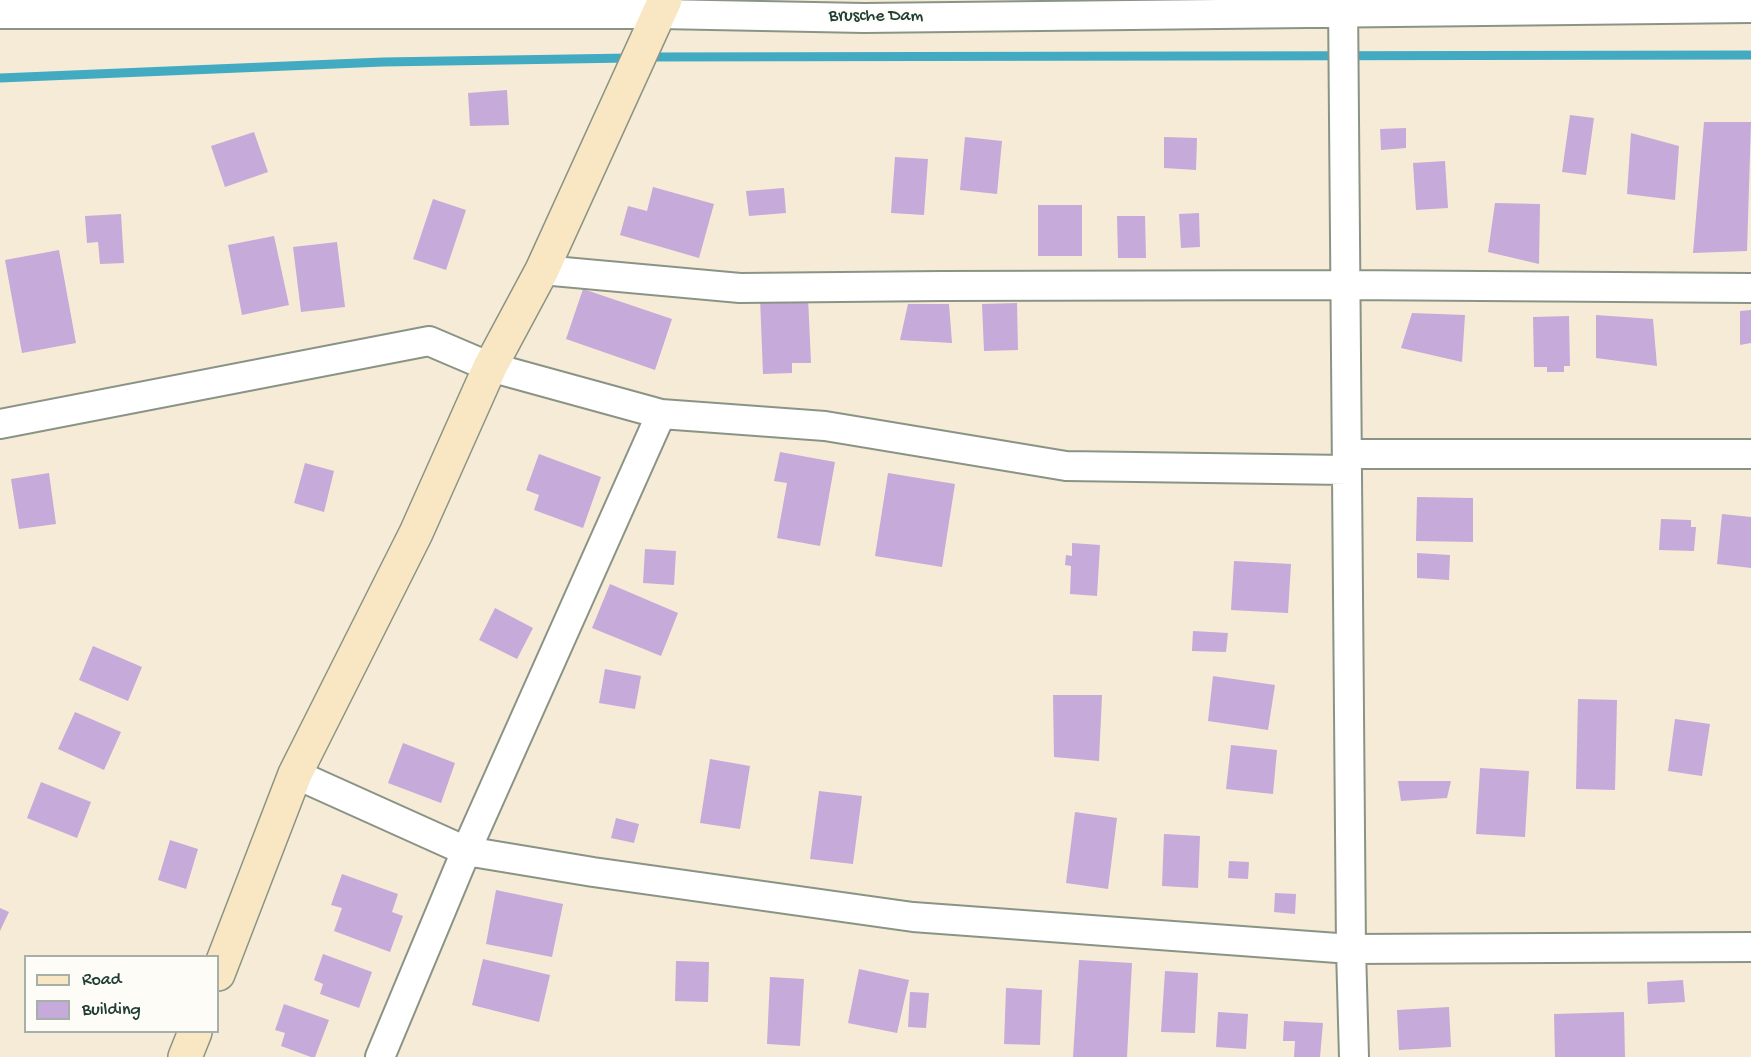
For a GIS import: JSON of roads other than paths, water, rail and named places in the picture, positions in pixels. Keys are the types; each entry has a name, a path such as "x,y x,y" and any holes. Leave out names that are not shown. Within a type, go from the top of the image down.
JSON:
{"main road":[{"path":"219,971 296,774 416,533 490,367 542,270 658,18"},
{"path":"185,1057 195,1033"}],"street":[{"name":"Brusche Dam","path":"2,9 161,7 658,18 864,18 1343,6 1751,8"},
{"path":"1343,6 1351,950 1354,1057"},
{"path":"542,270 740,288 1346,285 1751,288"},
{"path":"0,424 429,340 490,367 661,414 825,426 1066,466 1751,454"},
{"path":"380,1057 466,851 661,414"},
{"path":"296,774 466,851 593,872 912,917 1351,950 1751,947"}],"waterway":[{"path":"647,57 1751,55"},
{"path":"0,78 383,62 630,58"}]}
